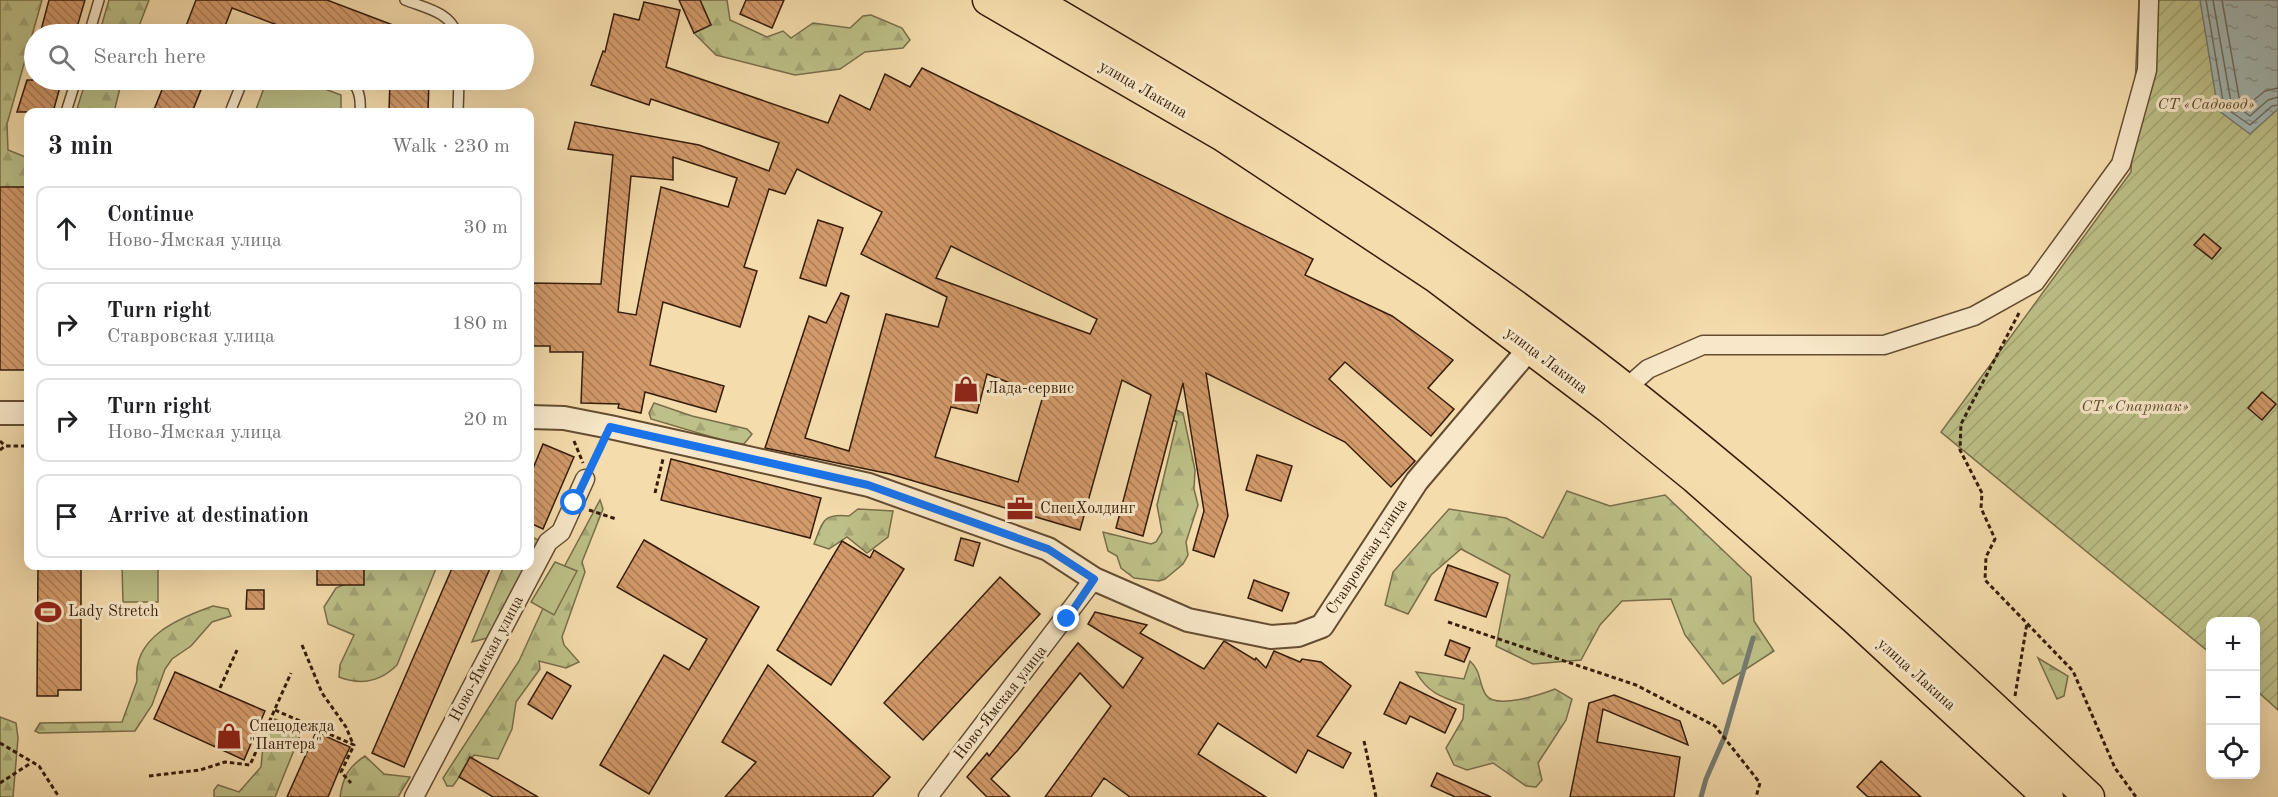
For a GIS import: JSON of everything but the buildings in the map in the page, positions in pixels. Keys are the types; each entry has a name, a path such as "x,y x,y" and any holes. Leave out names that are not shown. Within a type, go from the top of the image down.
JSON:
{"highway":[{"name":"улица Лакина","path":"988,0 1223,136 1437,278 1609,408 1695,478 1855,619 2048,797"},
{"name":"улица Лакина","path":"1033,0 1236,119 1443,255 1624,390 1791,526 2013,725 2089,797"}],"street":[{"path":"1624,390 1648,369 1702,345 1884,345 1974,316 2035,282 2121,164 2147,70 2149,0"},
{"name":"Ставровская улица","path":"534,417 564,418 610,427 868,485 1048,549 1094,579 1188,620 1271,637 1298,635 1322,626 1417,480 1529,349"},
{"path":"0,413 24,412"},
{"name":"Ново-Ямская улица","path":"534,569 548,542 561,532 585,479"},
{"name":"Ново-Ямская улица","path":"414,797 533,570"},
{"name":"Ново-Ямская улица","path":"927,797 1067,619 1094,579"}],"lane":[{"path":"92,24 99,0"},
{"path":"405,0 439,13 454,24"},
{"path":"67,108 73,90"},
{"path":"232,108 239,90"},
{"path":"358,90 361,98 360,108"},
{"path":"458,108 459,90"}],"path":[{"path":"2035,282 1961,424 1960,450 1982,493 1981,508 1995,539 1986,556 1985,580 2073,671 2115,768 2136,797"},
{"path":"564,418 583,462 585,479"},
{"path":"585,479 610,427"},
{"path":"655,493 667,440"},
{"path":"0,441 5,446"},
{"path":"0,450 5,446 24,446"},
{"path":"599,514 616,519"},
{"path":"1448,622 1636,685 1714,726 1760,783 1756,797"},
{"path":"2013,725 2027,623"},
{"path":"302,645 322,693 346,727 354,745 341,772 351,783"},
{"path":"220,688 237,650"},
{"path":"148,776 200,770 225,762 250,765 291,673"},
{"path":"275,710 354,745"},
{"path":"1364,741 1376,797"},
{"path":"0,743 39,766 59,797"},
{"path":"0,783 31,763"}],"green space":[{"path":"0,0 42,0 35,24 24,24 24,64 7,124 8,150 24,156 24,193 0,193"},
{"path":"109,0 149,0 140,24 102,24"},
{"path":"700,0 727,0 730,20 767,37 783,31 791,38 813,23 850,28 863,16 871,15 902,28 910,40 903,48 865,52 840,69 795,75 716,55 694,33 711,25"},
{"name":"СТ «Спартак»","path":"2139,0 2278,0 2278,710 2260,694 2260,617 2206,617 2206,650 1941,432 2131,172"},
{"path":"83,90 120,90 115,108 77,108"},
{"path":"263,90 328,90 341,95 341,108 256,108"},
{"path":"1154,399 1183,413 1195,470 1194,489 1198,505 1186,542 1188,555 1183,564 1165,579 1159,581 1134,578 1121,568 1117,556 1108,551 1103,532 1151,544 1156,542 1162,532 1157,505 1177,422 1154,410"},
{"path":"654,403 692,416 747,429 752,434 744,444 732,443 651,419 649,413"},
{"path":"1567,491 1610,506 1665,495 1751,577 1754,621 1774,651 1723,684 1685,635 1671,599 1622,601 1600,625 1581,660 1533,664 1496,646 1510,575 1461,549 1431,575 1408,614 1385,605 1393,572 1449,509 1506,518 1543,538"},
{"path":"600,500 603,509 582,562 585,572 562,637 564,645 579,662 566,668 539,661 540,669 516,702 512,729 498,759 474,755 453,786 447,786 443,778 519,661 550,593"},
{"path":"858,509 893,511 888,537 867,553 847,537 829,549 814,544 819,530 828,518 840,515 849,516"},
{"path":"534,538 544,543 534,560"},
{"path":"555,562 577,571 554,615 531,602"},
{"path":"122,570 158,570 158,602 123,602"},
{"path":"357,570 435,570 397,665 378,678 363,681 339,677 340,665 354,635 328,624 324,607 336,588 355,580"},
{"path":"502,570 528,570 487,638 472,642"},
{"path":"213,606 228,609 231,616 212,622 191,646 172,659 165,669 152,705 135,731 39,733 35,731 40,723 122,722 137,681 137,666 142,652 150,641 173,623"},
{"path":"2038,658 2068,676 2064,696 2057,699"},
{"path":"1470,661 1476,669 1486,695 1491,699 1519,700 1555,689 1572,699 1566,720 1538,763 1542,780 1536,787 1526,786 1493,763 1467,770 1454,765 1446,748 1463,719 1464,705 1430,690 1416,672 1464,679"},
{"path":"0,717 16,723 18,738 13,797 0,797"},
{"path":"275,719 301,733 275,797 214,797 214,790 218,785 239,792 261,767 264,735"},
{"path":"365,756 384,774 410,777 398,797 340,797 347,773"}],"water":[{"path":"2200,0 2278,0 2278,109 2250,134 2218,110"}],"waterway":[{"path":"1701,797 1706,779 1724,738 1753,638"}],"place":[{"name":"Лада-сервис","path":"966,389"},
{"name":"СпецХолдинг","path":"1020,509"},
{"name":"Lady Stretch","path":"48,612"},
{"name":"Спецодежда \"Пантера\"","path":"229,736"}],"route":[{"path":"574,503 610,427 868,485 1048,549 1094,579 1067,619"}],"park label":[{"name":"СТ «Садовод»","path":"2206,105"}]}
